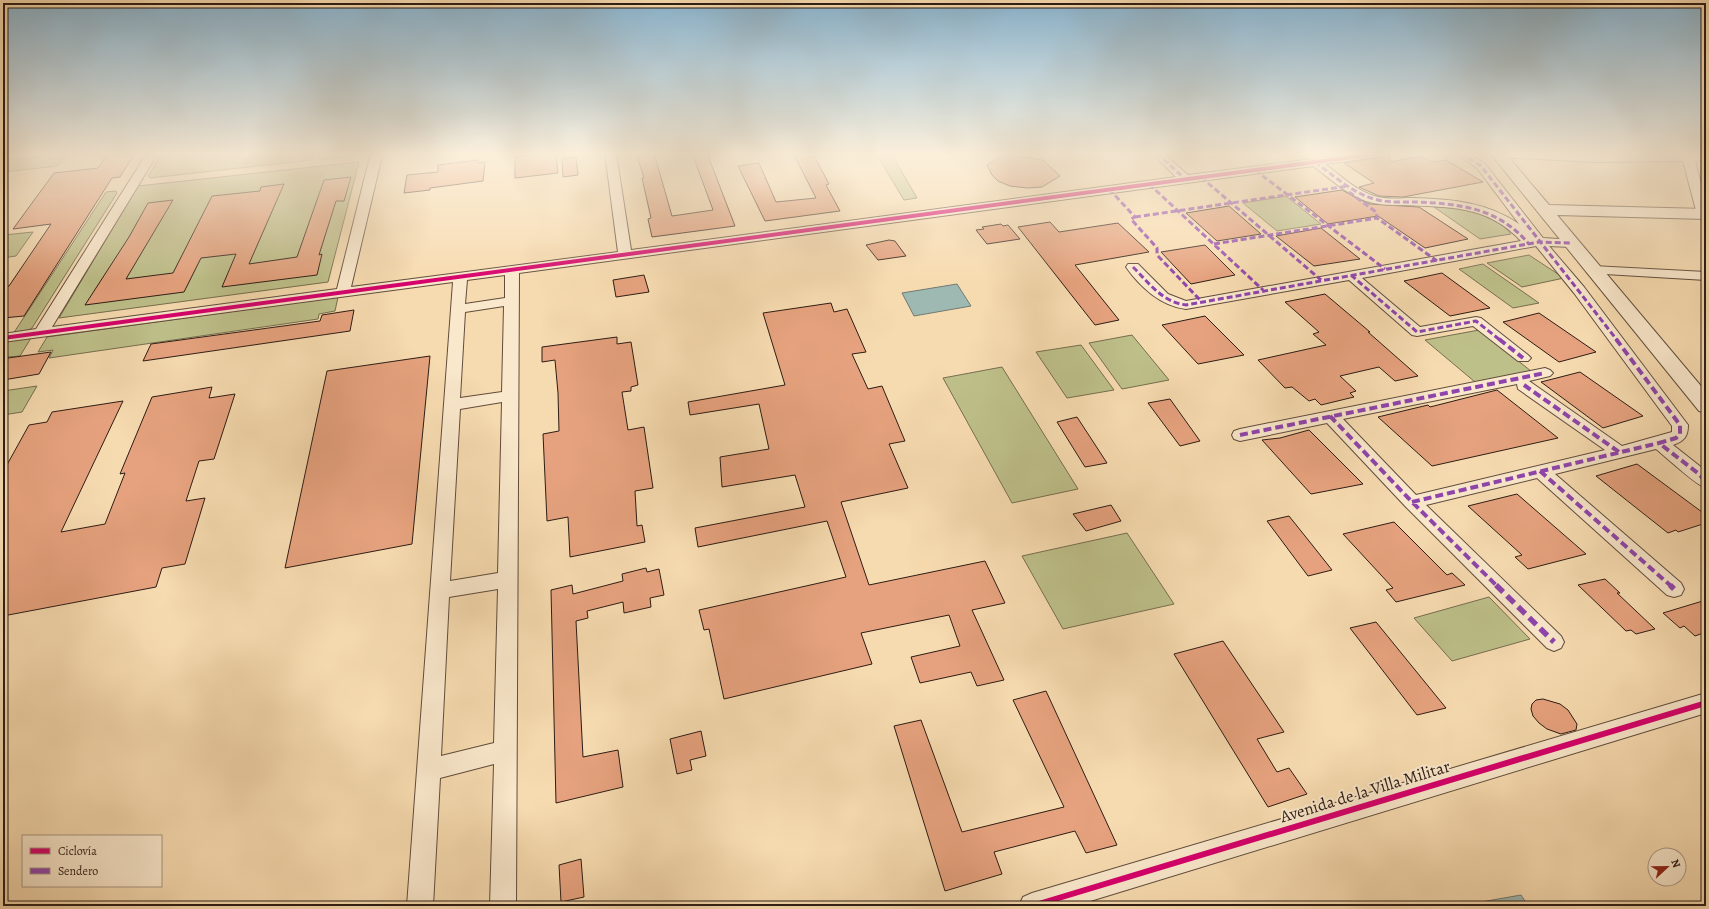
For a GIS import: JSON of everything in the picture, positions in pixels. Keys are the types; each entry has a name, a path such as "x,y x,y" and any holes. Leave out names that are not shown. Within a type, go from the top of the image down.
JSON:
{"street":[{"path":"41,333 126,195"},
{"path":"344,292 367,195"},
{"path":"616,195 625,254"},
{"path":"3,338 1066,195"},
{"path":"1365,195 1384,201 1450,203 1474,208 1508,223 1522,233 1534,243 1578,290 1680,425 1680,434 1676,438 1659,443 1412,502"},
{"path":"1501,195 1534,243"},
{"path":"1531,195 1706,406"},
{"path":"1543,210 1704,214 1699,195"},
{"path":"1133,267 1167,299 1181,305 1534,243 1570,243"},
{"path":"503,906 512,270"},
{"path":"1593,270 1706,276"},
{"path":"1351,275 1417,332 1476,321 1522,358"},
{"path":"420,906 460,276"},
{"path":"458,309 512,301"},
{"path":"1240,435 1544,373"},
{"path":"1524,385 1619,452"},
{"path":"452,405 510,396"},
{"path":"1330,416 1412,502 1554,642"},
{"path":"1659,443 1699,474 1706,482"},
{"path":"1540,471 1674,589"},
{"path":"440,591 508,579"},
{"name":"Avenida de la Villa Militar","path":"1032,906 1706,703"},
{"path":"429,770 505,751"}],"green space":[{"path":"104,195 115,195 32,328 25,332 13,334"},
{"path":"132,195 350,195 328,282 59,318"},
{"path":"901,195 916,195 917,198 904,200"},
{"path":"1286,196 1321,224 1277,231 1243,203"},
{"path":"1434,207 1465,210 1486,216 1496,221 1511,234 1480,239"},
{"path":"33,232 16,256 3,258 4,235"},
{"path":"1529,255 1564,278 1522,287 1487,263"},
{"path":"1483,264 1539,303 1513,308 1459,269"},
{"path":"338,297 335,311 319,314 318,319 49,358 53,350 38,352 47,337"},
{"path":"1479,330 1531,371 1475,382 1425,340"},
{"path":"1132,335 1169,380 1122,389 1089,343"},
{"path":"31,338 20,356 7,357 3,363 3,341"},
{"path":"1081,345 1114,390 1067,398 1036,352"},
{"path":"1002,367 1078,489 1012,503 943,378"},
{"path":"37,386 22,412 3,415 3,391"},
{"path":"1127,533 1174,604 1063,629 1022,556"},
{"path":"1489,597 1530,639 1452,661 1414,618"}],"water":[{"path":"957,284 971,306 914,316 902,293"},
{"path":"1521,895 1528,906 1458,906"}],"building":[{"path":"38,195 101,195 24,316 3,318 3,287 9,286 51,224 13,229"},
{"path":"279,195 249,264 297,257 319,195 346,195 344,201 336,201 319,255 322,254 317,275 222,287 236,254 201,258 184,292 85,305 129,237 148,203 173,200 126,279 173,273 212,196"},
{"path":"646,195 666,195 672,216 713,210 708,195 723,195 735,226 652,237 648,219 651,218"},
{"path":"752,195 773,195 776,202 816,198 815,195 832,195 840,211 765,221"},
{"path":"1306,195 1352,195 1370,204 1419,207 1468,239 1425,248 1378,216 1328,224 1295,197"},
{"path":"1378,195 1411,195 1403,197"},
{"path":"1229,206 1261,234 1217,241 1186,213"},
{"path":"1050,222 1059,232 1118,223 1149,252 1075,265 1119,320 1095,325 1018,227"},
{"path":"1001,224 1003,226 1008,225 1020,239 987,244 976,230 984,229 982,227"},
{"path":"1321,228 1360,259 1314,266 1276,236"},
{"path":"889,240 895,241 906,256 878,260 866,245"},
{"path":"1205,245 1235,275 1191,284 1161,252"},
{"path":"1442,273 1490,308 1450,316 1404,281"},
{"path":"644,275 649,292 616,297 613,280"},
{"path":"1325,294 1370,332 1368,332 1418,376 1395,381 1379,367 1340,376 1356,391 1350,393 1354,397 1321,405 1315,399 1309,401 1292,387 1285,388 1258,360 1326,345 1313,334 1319,332 1285,302"},
{"path":"831,303 834,312 847,309 866,352 852,354 868,389 882,386 905,441 889,444 908,488 841,502 869,585 985,561 1005,603 972,610 1004,680 977,686 971,672 920,683 911,657 960,646 949,615 861,633 872,664 724,699 709,629 704,630 699,610 846,577 827,521 698,547 695,528 805,507 795,475 722,487 720,457 769,449 759,404 690,415 688,402 785,385 763,313"},
{"path":"354,310 350,331 143,361 151,344 320,321 322,315"},
{"path":"1539,313 1596,352 1559,362 1503,322"},
{"path":"1205,316 1244,355 1198,364 1162,325"},
{"path":"617,337 617,344 631,342 638,385 631,387 631,391 622,392 628,430 644,427 653,488 635,491 637,526 642,525 645,542 570,557 568,517 547,521 543,434 559,431 558,393 555,360 542,362 542,347"},
{"path":"51,352 39,374 3,380 3,367 8,358"},
{"path":"430,356 412,544 285,568 327,371"},
{"path":"1580,372 1643,416 1603,428 1541,382"},
{"path":"212,387 209,398 235,394 214,459 199,461 186,501 205,498 185,564 162,568 156,587 3,616 3,472 29,425 47,422 52,412 123,401 61,532 105,524 125,473 120,474 152,397"},
{"path":"1497,390 1558,438 1432,466 1378,417 1428,405 1430,407"},
{"path":"1170,399 1200,441 1180,446 1148,403"},
{"path":"1077,417 1107,463 1085,467 1057,422"},
{"path":"1309,430 1363,484 1311,494 1262,440 1280,438"},
{"path":"1637,464 1706,515 1706,523 1678,532 1676,530 1668,533 1596,476"},
{"path":"1517,494 1586,554 1528,569 1515,557 1522,555 1468,506"},
{"path":"1111,505 1121,521 1086,531 1073,514"},
{"path":"1289,516 1332,570 1308,576 1267,521"},
{"path":"1394,522 1447,575 1452,573 1465,585 1396,602 1386,590 1393,588 1343,534"},
{"path":"646,568 647,572 659,569 664,595 650,598 651,607 624,613 623,602 587,611 588,618 576,621 583,757 618,750 623,787 556,803 551,590 572,585 573,594 623,581 622,574"},
{"path":"1605,579 1620,593 1617,593 1655,629 1636,634 1631,630 1626,631 1578,585"},
{"path":"1706,600 1706,632 1695,636 1684,626 1680,628 1663,613"},
{"path":"1376,622 1446,708 1417,715 1350,628"},
{"path":"1223,641 1284,732 1257,739 1277,772 1289,768 1307,794 1268,807 1174,654"},
{"path":"1046,691 1117,845 1086,853 1075,831 994,852 1002,874 945,891 894,726 921,720 962,832 1064,807 1013,700"},
{"path":"1543,699 1560,704 1568,710 1577,724 1576,730 1561,734 1547,729 1539,723 1533,716 1531,709 1532,704 1536,700"},
{"path":"701,731 706,756 690,760 692,770 677,774 670,739"},
{"path":"581,859 584,897 561,902 559,865"}],"marked path":[{"path":"1115,195 1135,217 1131,219 1157,248 1157,255 1201,301"},
{"path":"1161,195 1263,290"},
{"path":"1222,195 1321,280"},
{"path":"1135,217 1283,195"},
{"path":"1287,195 1385,269"},
{"path":"1354,195 1376,212 1377,218 1437,261"},
{"path":"1364,195 1385,201 1460,205 1476,209 1505,221 1518,231 1529,244"},
{"path":"1503,195 1539,242 1579,290 1680,425 1680,434 1676,438 1659,443 1699,474 1706,482"},
{"path":"1214,244 1377,218"},
{"path":"1133,267 1164,297 1178,304 1186,305 1539,242 1570,243"},
{"path":"1351,275 1417,332 1476,321 1523,358"},
{"path":"1240,435 1545,373"},
{"path":"1524,385 1619,452"},
{"path":"1330,416 1412,502 1554,642"},
{"path":"1412,502 1659,443"},
{"path":"1540,471 1674,589"}],"cycle path":[{"path":"3,338 1066,195"},
{"path":"1032,906 1706,703"}]}
